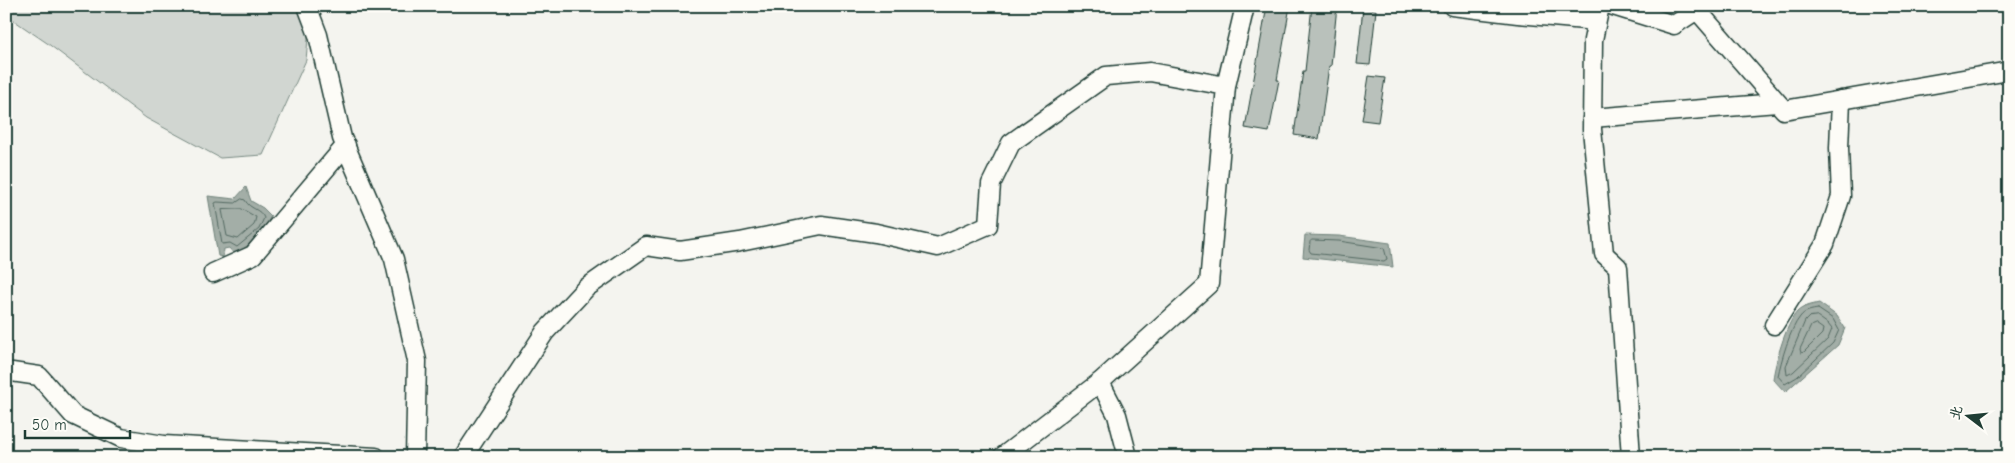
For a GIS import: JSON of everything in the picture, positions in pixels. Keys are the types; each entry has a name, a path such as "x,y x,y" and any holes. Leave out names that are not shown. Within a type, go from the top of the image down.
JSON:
{"street":[{"path":"307,6 318,35 342,138 394,259 416,361 415,457"},
{"path":"1002,457 1100,382 1209,284 1226,86 1245,6"},
{"path":"1452,6 1518,14 1598,13 1593,40 1592,118 1604,254 1618,267 1631,457"},
{"path":"1613,6 1674,25 1699,8 1784,110 2009,71"},
{"path":"463,457 545,332 586,288 646,246 680,251 740,242 821,225 876,233 938,248 988,225 991,184 1011,143 1106,76 1150,72 1226,86"},
{"path":"1774,325 1825,244 1840,196 1841,100"},
{"path":"1592,118 1777,103"},
{"path":"213,273 252,255 346,145"},
{"path":"6,374 12,372 39,376 73,415 121,438 164,445 376,457"},
{"path":"1100,382 1117,415 1128,457"}],"shaded area":[{"path":"6,6 311,6 306,60 263,155 220,158 146,118 47,43 6,15"}],"water":[{"path":"246,187 251,201 263,208 271,216 260,233 241,251 235,255 229,248 224,249 223,257 218,256 208,196 235,199"},
{"path":"1305,235 1339,236 1390,243 1393,267 1303,257"},
{"path":"1819,303 1837,316 1845,328 1838,345 1785,392 1773,379 1785,334 1799,310"}],"building":[{"path":"1267,6 1290,6 1269,132 1245,128"},
{"path":"1312,6 1337,6 1331,66 1329,66 1319,139 1294,135 1303,71 1305,71"},
{"path":"1363,8 1376,10 1370,65 1357,64"},
{"path":"1369,76 1385,78 1378,122 1362,120"}]}
